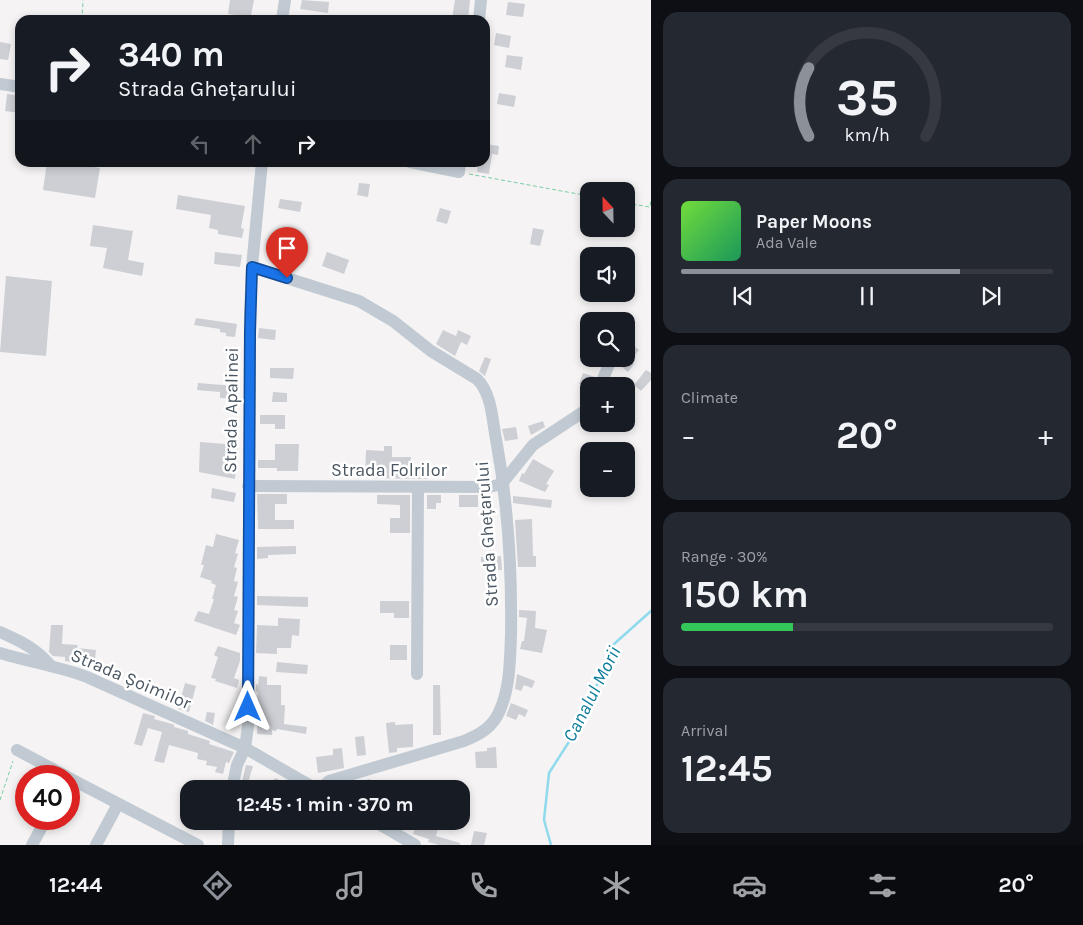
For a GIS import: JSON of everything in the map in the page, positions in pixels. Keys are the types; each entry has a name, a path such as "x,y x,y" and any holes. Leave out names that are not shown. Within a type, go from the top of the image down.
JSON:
{"street":[{"path":"283,15 285,0"},
{"path":"480,15 482,0"},
{"path":"0,84 15,86"},
{"name":"Strada Apalinei","path":"234,780 237,765 245,748 248,726 250,313 252,267 262,167"},
{"name":"Strada Ghețarului","path":"252,267 359,301 393,321 431,351 483,384 488,398 504,481 512,599 510,664 507,686 497,717 491,726 480,735 332,780"},
{"path":"504,481 533,445 580,414"},
{"name":"Strada Folrilor","path":"248,486 489,487 504,481"},
{"path":"417,674 418,488"},
{"path":"0,632 34,648 42,654 50,665"},
{"name":"Strada Șoimilor","path":"0,653 50,665 87,677 245,748 302,780"},
{"path":"17,750 45,765"},
{"path":"80,784 198,845"},
{"path":"96,845 118,804"},
{"path":"32,845 40,830"},
{"path":"228,845 229,830"},
{"path":"389,830 415,845"}],"path":[{"path":"82,15 84,0"},
{"path":"459,167 580,194"},
{"path":"635,204 650,207 650,200"},
{"path":"0,800 17,750"}],"building":[{"path":"230,0 254,0 251,15 228,14"},
{"path":"302,0 329,2 328,13 300,9"},
{"path":"455,0 470,0 468,15 453,15"},
{"path":"508,2 525,4 523,17 506,15"},
{"path":"496,33 511,36 509,48 494,45"},
{"path":"0,42 11,44 8,60 0,59"},
{"path":"507,55 523,57 521,70 505,67"},
{"path":"499,93 516,96 514,107 497,104"},
{"path":"7,94 15,95 15,112 5,111"},
{"path":"490,145 499,146 498,155 492,154 489,174 477,172 478,167 490,167"},
{"path":"46,167 100,168 95,198 43,190"},
{"path":"359,183 370,184 368,197 357,195"},
{"path":"178,195 245,206 241,228 244,229 242,238 218,234 218,230 209,228 211,215 176,209"},
{"path":"280,199 302,202 300,212 278,208"},
{"path":"440,208 451,211 447,224 436,221"},
{"path":"93,225 133,231 128,260 144,263 142,276 103,268 107,248 90,246"},
{"path":"533,228 544,230 540,246 530,244"},
{"path":"215,252 242,255 240,267 214,264"},
{"path":"327,252 349,260 344,274 322,266"},
{"path":"6,276 52,281 46,356 0,352"},
{"path":"196,318 237,324 235,337 226,336 226,333 220,332 220,329 194,325"},
{"path":"259,328 276,330 275,340 258,338"},
{"path":"443,330 456,336 458,330 471,336 467,345 461,342 455,356 436,344"},
{"path":"635,347 639,350 635,355"},
{"path":"485,357 491,359 485,376 479,371"},
{"path":"622,367 632,367 628,372"},
{"path":"270,368 294,368 293,379 270,378"},
{"path":"646,370 651,373 651,380 641,391 635,384"},
{"path":"583,373 595,377 582,377"},
{"path":"198,383 236,386 235,399 220,398 220,392 197,390"},
{"path":"273,392 287,393 287,402 272,402"},
{"path":"260,415 285,415 285,429 275,429 275,424 260,424"},
{"path":"543,421 545,427 531,435 528,426"},
{"path":"516,427 518,439 505,441 502,429"},
{"path":"200,442 238,445 235,479 199,472"},
{"path":"275,444 299,444 298,471 277,471 277,468 258,468 258,460 275,460"},
{"path":"384,446 392,446 392,457 411,457 410,466 428,466 428,479 365,478 366,450 384,451"},
{"path":"533,459 554,471 546,484 549,485 545,492 519,481 522,473 524,474"},
{"path":"344,466 352,466 351,478 344,478"},
{"path":"212,488 236,493 234,502 211,498"},
{"path":"257,494 287,494 287,504 275,504 275,520 294,520 294,529 258,529"},
{"path":"377,495 410,495 410,533 390,533 390,518 400,518 400,505 377,504"},
{"path":"427,495 441,495 441,503 436,503 436,509 427,509"},
{"path":"459,495 478,495 478,507 459,507"},
{"path":"513,496 552,500 551,508 513,503"},
{"path":"532,519 533,556 536,556 536,567 518,567 515,520"},
{"path":"216,534 239,540 235,553 238,554 234,567 237,568 234,581 238,582 234,596 238,597 234,610 238,611 234,623 240,625 236,635 194,621 198,611 209,614 214,599 212,599 216,585 211,583 212,581 200,577 204,565 201,565 206,545 213,547"},
{"path":"296,546 296,554 268,555 268,558 257,559 257,547"},
{"path":"501,556 502,570 494,570 494,565 481,565 481,557"},
{"path":"257,596 308,597 308,607 257,605"},
{"path":"380,601 409,601 409,618 394,618 394,613 380,613"},
{"path":"519,610 536,611 535,628 547,630 542,653 520,649 522,641 524,641 527,618 519,617"},
{"path":"278,618 300,619 299,636 292,635 291,648 277,648 277,654 256,653 257,625 278,626"},
{"path":"51,625 63,625 62,644 78,645 77,648 96,650 94,669 80,666 80,663 65,661 65,657 53,656 49,652"},
{"path":"390,645 407,645 407,660 390,660"},
{"path":"218,646 240,653 240,661 234,678 239,680 237,688 211,678 218,657 214,655"},
{"path":"277,662 308,665 307,674 276,672"},
{"path":"517,674 535,681 532,688 524,685 521,691 515,689"},
{"path":"259,676 267,677 267,685 281,685 281,705 285,705 284,724 307,727 306,734 277,729 276,731 272,730 272,735 257,734 258,692 256,691 256,684 258,685"},
{"path":"185,683 196,686 189,712 178,709"},
{"path":"433,685 440,685 441,735 433,735"},
{"path":"511,703 528,710 525,717 519,714 516,720 506,716"},
{"path":"207,712 215,713 213,725 205,721"},
{"path":"143,713 155,716 154,719 188,731 188,734 210,741 209,744 234,752 229,763 226,762 223,774 215,772 217,767 206,765 207,761 197,759 198,753 169,745 164,763 154,761 162,732 148,728 142,746 134,744"},
{"path":"395,722 395,725 413,724 413,747 397,748 397,752 389,753 386,723"},
{"path":"364,736 366,755 357,756 355,737"},
{"path":"496,747 497,768 476,768 475,752 487,751 487,748"},
{"path":"342,748 344,768 318,773 316,757 333,755 333,749"},
{"path":"246,765 253,766 249,780 242,780"},
{"path":"414,830 438,830 436,836 460,843 460,845 439,845 428,842 429,839 413,834"},
{"path":"474,831 487,833 484,845 471,845"}],"waterway":[{"name":"Canalul Morii","path":"551,845 544,820 549,773 581,723 614,644 651,611"}],"route":[{"path":"248,707 248,486 252,267 287,278"}]}
